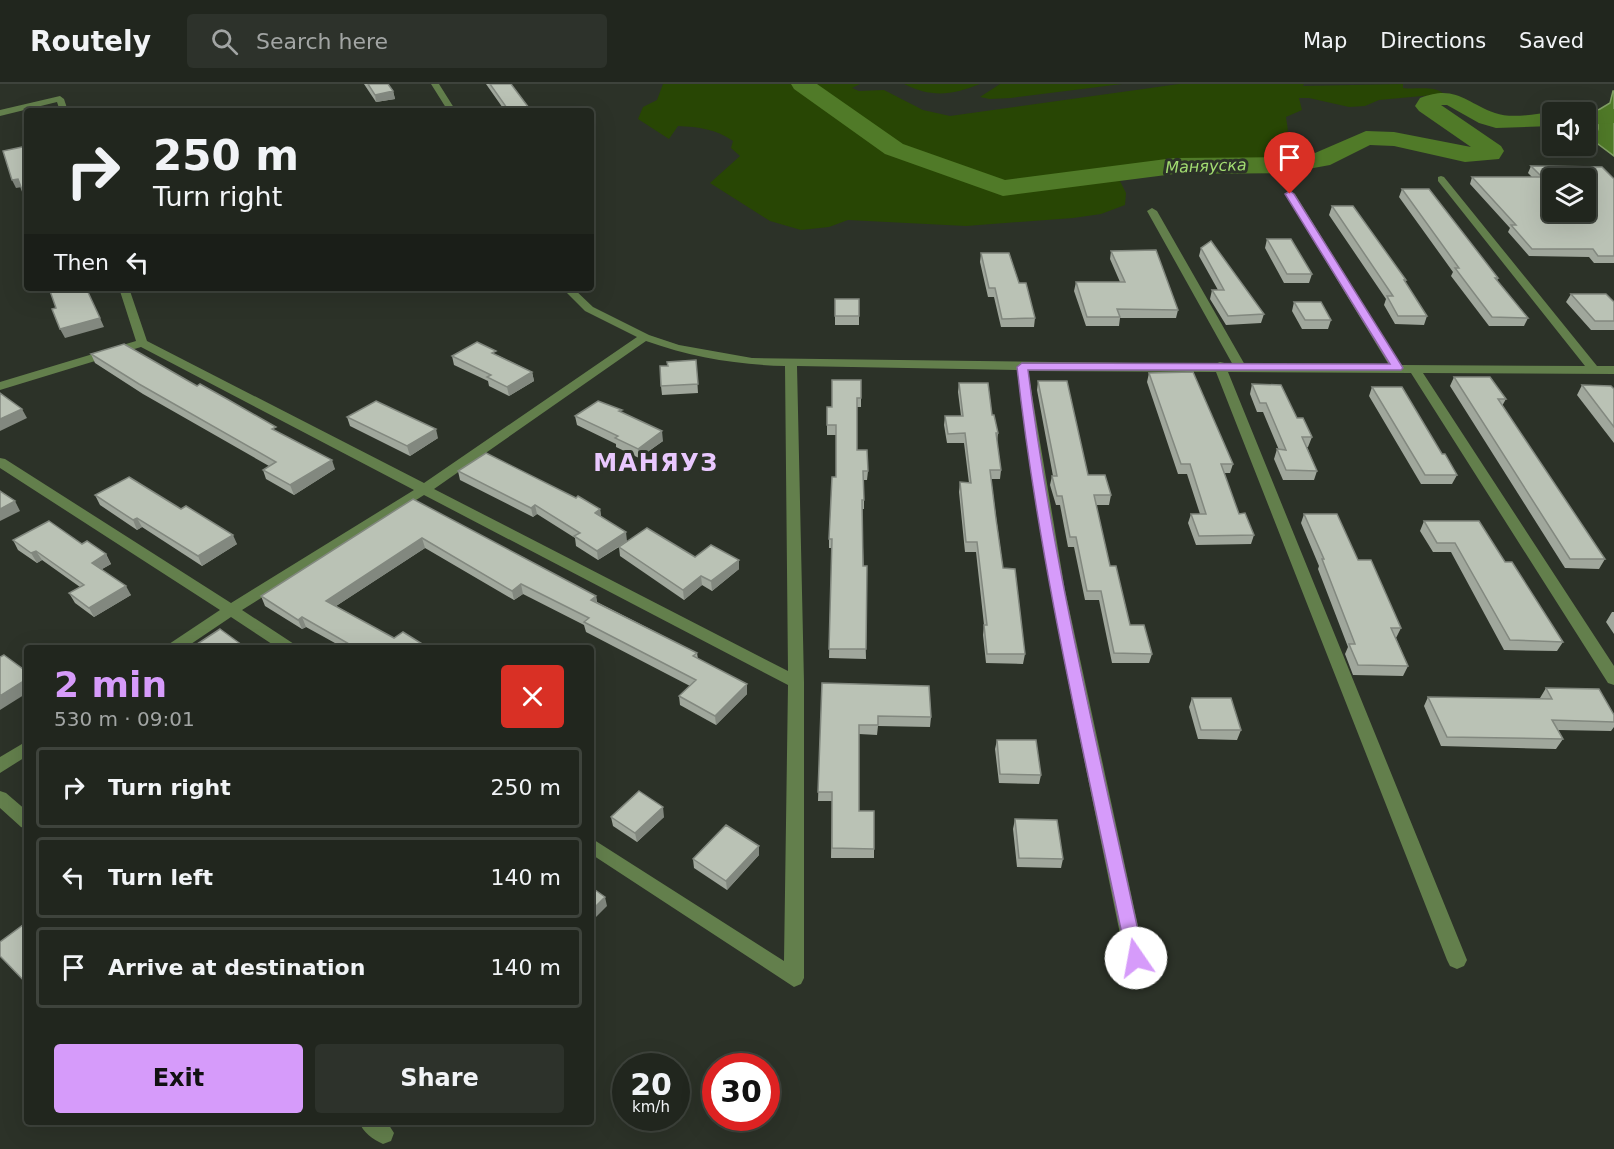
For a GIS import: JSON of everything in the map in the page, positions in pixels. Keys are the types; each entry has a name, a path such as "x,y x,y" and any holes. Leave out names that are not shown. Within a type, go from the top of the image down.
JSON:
{"street":[{"path":"435,84 450,108"},
{"path":"0,113 60,99 63,108"},
{"path":"1441,179 1593,369"},
{"path":"1290,194 1397,368"},
{"path":"1152,211 1240,366"},
{"path":"125,291 142,343"},
{"path":"570,291 589,309 645,337 676,348 752,362 1022,367 1240,366 1614,370"},
{"path":"178,645 426,488 645,337"},
{"path":"0,386 142,343 796,681"},
{"path":"594,847 794,978 796,681 791,364"},
{"path":"1220,366 1457,960"},
{"path":"1022,367 1031,443 1056,585 1136,958"},
{"path":"1414,368 1614,679"},
{"path":"0,462 284,645"},
{"path":"0,766 24,749"},
{"path":"0,798 24,819"}],"shaded area":[{"path":"663,84 860,84 852,88 859,91 884,90 923,110 950,116 1179,84 1304,84 1303,86 1403,84 1403,88 1430,89 1444,94 1379,100 1365,106 1349,107 1299,98 1302,110 1286,117 1288,131 1281,138 1312,154 1281,161 1176,163 1115,171 1126,193 1125,205 1101,214 966,226 848,220 829,227 801,230 770,221 710,183 740,156 731,148 733,141 707,129 678,126 669,139 638,119 643,107 657,100"},
{"path":"904,84 980,84 951,93 933,93"},
{"path":"1000,84 1122,84 1011,98 980,97"},
{"path":"1614,91 1614,156 1596,142 1598,115 1596,111 1610,103"}],"building":[{"path":"368,84 388,84 393,91 375,95"},
{"path":"490,84 511,84 529,108 507,108"},
{"path":"24,147 24,195 18,179 12,180 3,151"},
{"path":"1531,166 1602,167 1614,179 1614,256 1598,256 1593,249 1532,249 1511,225 1516,225 1472,177 1542,177"},
{"path":"1402,189 1429,189 1498,278 1495,278 1528,318 1492,317 1455,268 1459,268"},
{"path":"1332,206 1353,206 1406,280 1404,280 1427,316 1398,316 1387,296 1393,296"},
{"path":"1267,239 1291,239 1312,274 1287,274"},
{"path":"1211,241 1264,314 1228,316 1212,290 1224,290 1201,248"},
{"path":"1156,250 1178,310 1117,309 1120,317 1087,317 1076,282 1125,282 1111,251"},
{"path":"981,253 1009,253 1019,283 1026,283 1035,318 1002,319 995,288 989,288"},
{"path":"50,291 87,291 100,318 60,329 52,309 56,308"},
{"path":"1571,294 1606,294 1614,302 1614,321 1595,321"},
{"path":"835,299 859,299 859,316 835,316"},
{"path":"1294,302 1321,302 1331,320 1305,320"},
{"path":"477,342 496,351 492,353 532,372 507,387 487,377 491,375 452,356"},
{"path":"124,344 197,386 200,384 276,427 272,429 332,460 290,485 263,470 276,462 91,354"},
{"path":"696,360 698,384 661,386 660,366 668,366 667,362"},
{"path":"1193,372 1233,464 1221,464 1239,514 1245,513 1254,535 1199,536 1191,514 1206,514 1190,464 1181,464 1149,373"},
{"path":"1454,377 1490,377 1506,399 1498,399 1605,559 1570,559"},
{"path":"832,380 861,380 861,398 857,398 857,450 867,450 868,471 863,471 864,500 862,500 863,566 867,566 866,649 829,649 832,539 829,539 832,477 836,477 836,425 827,425 827,407 832,407"},
{"path":"1038,381 1067,381 1088,475 1105,475 1111,495 1094,495 1110,566 1116,566 1130,625 1144,625 1152,654 1114,653 1101,591 1087,591 1076,537 1070,537 1062,496 1057,496 1052,476 1057,476"},
{"path":"959,383 988,383 992,415 994,415 998,433 996,433 1001,470 990,470 996,519 1003,568 1015,569 1025,654 987,654 984,625 987,625 977,542 966,542 960,482 971,483 965,433 948,434 945,416 963,416"},
{"path":"1252,384 1281,385 1297,418 1303,418 1312,437 1302,437 1317,471 1286,470 1277,449 1286,450 1266,403 1260,403"},
{"path":"1582,385 1611,386 1614,389 1614,427"},
{"path":"1372,387 1402,387 1457,475 1425,475"},
{"path":"0,393 22,409 0,419"},
{"path":"376,401 436,429 407,446 347,417"},
{"path":"598,401 622,410 619,411 662,431 638,449 615,438 618,436 575,416"},
{"path":"486,453 576,498 578,496 600,509 595,513 626,532 597,551 574,536 580,533 535,505 531,508 458,471"},
{"path":"129,477 181,509 186,506 233,535 198,556 137,518 133,520 95,495"},
{"path":"0,491 15,501 0,509"},
{"path":"413,499 596,596 591,600 697,653 693,656 747,684 715,716 679,696 696,680 584,622 589,618 521,584 512,591 422,538 326,601 394,638 403,632 424,645 351,645 302,617 298,620 261,596"},
{"path":"1304,514 1337,514 1358,560 1371,560 1401,628 1391,628 1408,666 1358,665 1349,644 1355,644 1322,559 1324,559"},
{"path":"49,521 82,544 87,541 106,554 92,563 126,586 89,608 69,593 84,585 36,551 31,553 13,540"},
{"path":"1424,521 1479,521 1505,562 1512,562 1563,642 1510,640 1455,543 1437,543"},
{"path":"647,528 695,557 711,545 739,560 711,581 701,576 683,590 619,547"},
{"path":"220,629 242,645 196,645"},
{"path":"4,655 24,670 24,681 0,696 0,657"},
{"path":"822,683 929,686 931,717 878,716 878,725 859,725 859,811 874,811 874,849 832,848 832,792 818,792"},
{"path":"1546,688 1599,689 1614,715 1614,722 1552,720 1563,739 1447,737 1428,697 1552,699"},
{"path":"1192,698 1231,698 1241,730 1201,730"},
{"path":"997,740 1036,740 1041,775 1000,774"},
{"path":"639,791 663,807 635,833 611,817"},
{"path":"1015,819 1057,820 1063,859 1019,858"},
{"path":"726,825 759,846 726,881 693,859"},
{"path":"594,889 605,897 594,908"},
{"path":"24,924 24,981 0,956 0,942"}],"waterway":[{"name":"Маняуска","path":"802,84 894,149 1003,188 1174,166 1286,165 1321,160 1366,138 1394,139 1465,155 1490,154 1492,151 1427,106 1428,103 1437,99 1455,100 1496,121 1542,120"},
{"name":"Маняуска","path":"1596,117 1614,116"}],"district":[{"name":"МАНЯУЗ","path":"656,463"}],"route":[{"path":"1136,958 1056,585 1031,443 1022,367 1397,368 1290,194"}]}
